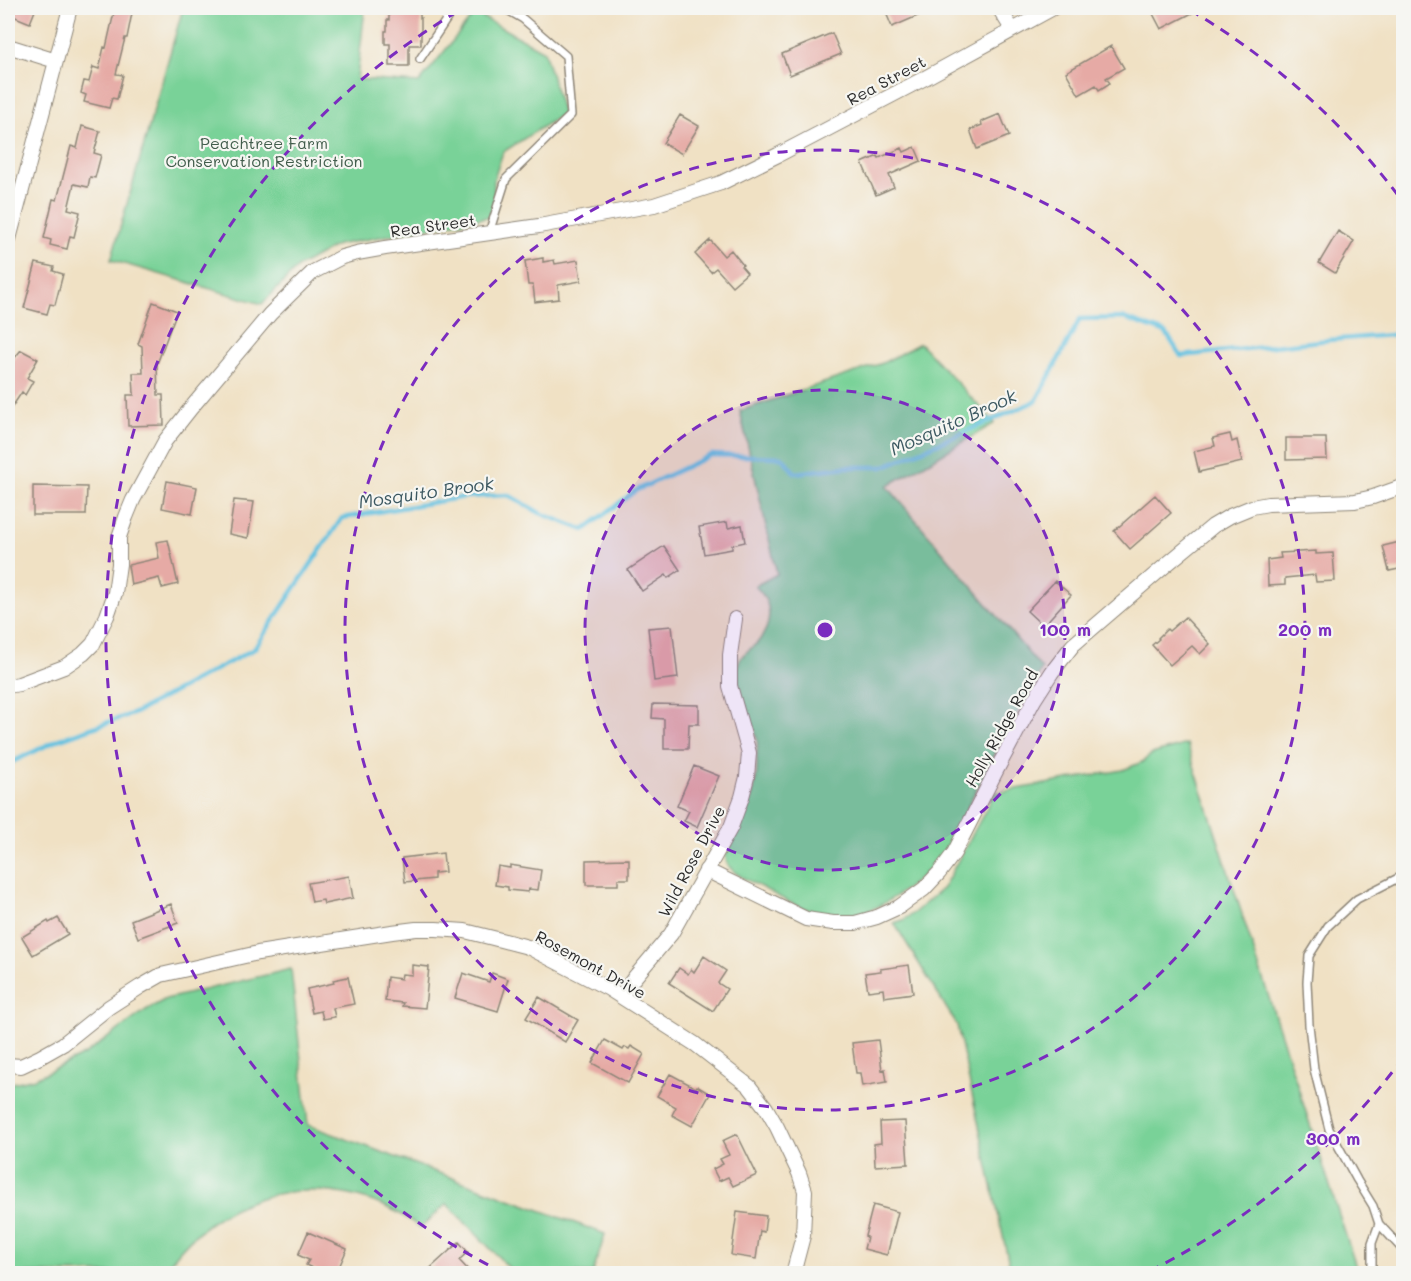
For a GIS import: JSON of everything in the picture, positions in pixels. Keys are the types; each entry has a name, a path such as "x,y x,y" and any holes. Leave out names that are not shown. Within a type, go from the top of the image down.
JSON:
{"street":[{"path":"8,243 14,193 56,61 70,8"},
{"path":"999,8 1012,29"},
{"name":"Rea Street","path":"8,686 64,667 93,644 115,593 119,564 119,537 126,517 165,441 276,307 313,272 342,257 357,253 654,205 721,183 925,78 1053,8"},
{"path":"8,46 56,61"},
{"name":"Holly Ridge Road","path":"706,870 806,919 832,923 855,923 877,917 899,907 924,888 954,853 1034,700 1073,645 1166,565 1213,526 1252,507 1268,504 1355,501 1404,486"},
{"name":"Wild Rose Drive","path":"621,996 671,934 730,827 741,797 747,777 749,753 730,686 730,655 735,619"},
{"name":"Rosemont Drive","path":"8,1065 21,1066 63,1044 109,1007 161,975 258,953 416,929 465,931 528,947 621,996 694,1044 749,1086 766,1108 799,1173 805,1191 803,1236 793,1274"}],"lane":[{"path":"420,60 454,8"},
{"path":"489,233 506,179 571,116 566,56 523,19 504,8"},
{"path":"1404,875 1357,899 1328,926 1309,956 1308,974 1309,1025 1314,1069 1329,1128 1373,1206 1380,1224 1404,1251"},
{"path":"1372,1274 1372,1243 1380,1224"}],"green space":[{"name":"Peachtree Farm Conservation Restriction","path":"183,8 365,8 357,79 419,83 475,13 544,51 563,114 503,152 494,179 494,216 337,245 298,267 262,304 111,260"},
{"path":"920,343 995,423 887,486 1042,669 981,780 951,841 939,859 906,889 868,911 852,915 824,913 791,903 746,880 731,869 726,860 727,849 749,804 757,771 757,739 741,693 737,674 738,665 743,655 763,635 768,621 768,606 755,586 777,574 740,411 883,363"},
{"path":"1187,744 1358,1273 1011,1273 957,1025 894,923 915,912 943,888 995,793 1123,770 1142,762 1152,754"},
{"path":"291,969 308,1125 605,1234 593,1273 514,1273 447,1204 420,1228 396,1212 369,1200 322,1191 295,1191 244,1204 221,1216 199,1232 163,1273 8,1273 8,1084 35,1078 84,1055 146,1010 166,999"}],"building":[{"path":"8,8 36,8 30,23 8,14"},
{"path":"115,8 133,8 116,74 123,75 117,99 112,98 109,108 84,102 86,95 81,93 84,81 89,82 93,67 99,69"},
{"path":"394,8 420,8 421,45 409,45 409,66 390,66 390,44 385,44 385,31 387,31 389,10 394,10"},
{"path":"884,8 936,8 892,27"},
{"path":"1150,8 1202,8 1161,29"},
{"path":"832,33 841,54 790,75 782,54"},
{"path":"1111,46 1124,68 1106,78 1110,83 1099,90 1096,85 1079,95 1066,72"},
{"path":"1000,114 1009,136 977,149 970,130 982,125 981,122"},
{"path":"680,115 699,126 682,154 663,143"},
{"path":"82,126 100,131 94,153 101,155 95,178 90,177 88,187 74,184 68,209 80,212 74,237 70,236 67,249 50,245 51,240 44,238 53,199 57,200 71,146 77,148"},
{"path":"915,147 921,161 889,175 894,187 876,195 862,163 902,148 904,152"},
{"path":"1338,231 1354,241 1335,273 1319,263"},
{"path":"710,240 724,256 731,250 747,273 732,286 716,268 711,272 695,254"},
{"path":"543,258 543,262 554,260 555,264 578,260 581,281 558,285 559,299 535,302 533,285 528,285 525,261"},
{"path":"36,263 54,267 53,271 63,274 55,305 50,304 47,314 24,308"},
{"path":"153,302 177,311 157,364 158,395 163,395 164,425 128,426 127,395 134,395 133,373 143,373 142,346 138,344"},
{"path":"21,350 38,359 27,378 33,381 25,395 22,392 8,413 8,371"},
{"path":"1230,434 1232,442 1237,440 1242,462 1199,472 1194,451 1215,446 1213,438"},
{"path":"1286,438 1326,438 1327,459 1286,460"},
{"path":"167,481 197,487 192,514 162,508"},
{"path":"33,486 87,487 86,515 33,515"},
{"path":"1155,495 1171,513 1130,549 1114,531"},
{"path":"234,500 254,502 248,538 229,534"},
{"path":"727,522 728,528 742,525 745,542 732,545 732,549 704,554 699,527"},
{"path":"168,540 178,584 162,588 159,578 131,585 128,565 159,558 156,542"},
{"path":"1404,541 1404,568 1389,571 1383,546"},
{"path":"664,546 680,570 668,578 666,575 642,591 628,570"},
{"path":"1316,551 1316,554 1333,553 1335,581 1316,582 1315,575 1285,578 1285,585 1268,586 1267,560 1281,558 1280,553"},
{"path":"1055,581 1071,595 1043,626 1027,611"},
{"path":"1185,617 1210,644 1200,654 1192,646 1170,665 1152,645 1167,629 1169,631"},
{"path":"672,626 678,678 654,681 648,628"},
{"path":"653,704 699,705 699,724 689,724 688,749 664,749 664,719 652,718"},
{"path":"694,766 719,776 697,827 684,821 689,811 677,806"},
{"path":"443,853 445,872 434,873 434,879 405,882 402,858"},
{"path":"629,859 629,879 618,879 618,885 586,885 586,860"},
{"path":"510,865 541,870 538,890 529,889 528,892 508,890 508,887 495,885 498,866 510,868"},
{"path":"349,876 353,898 324,904 323,900 312,902 308,883"},
{"path":"171,904 178,923 138,938 131,920"},
{"path":"58,918 68,934 33,955 22,937 48,921 49,923"},
{"path":"704,956 726,971 718,983 727,989 713,1011 669,983 679,968 688,974 691,969 694,972"},
{"path":"412,965 429,967 425,1008 402,1006 403,1003 385,1001 387,977 401,979 402,974 412,975"},
{"path":"909,965 913,993 884,997 883,989 868,991 865,973"},
{"path":"463,973 489,982 492,973 508,979 498,1011 455,998"},
{"path":"348,977 354,1004 333,1008 335,1017 323,1019 321,1011 312,1013 307,989 334,983 333,980"},
{"path":"539,997 578,1020 565,1042 526,1018"},
{"path":"605,1040 623,1050 631,1046 644,1054 628,1083 592,1063"},
{"path":"878,1040 882,1070 885,1069 887,1082 862,1086 860,1073 856,1073 852,1043"},
{"path":"670,1074 710,1094 692,1126 672,1115 676,1107 657,1096"},
{"path":"905,1121 908,1164 875,1166 874,1144 881,1143 880,1122"},
{"path":"737,1134 757,1175 733,1186 728,1177 719,1181 713,1169 723,1164 720,1159 729,1155 722,1141"},
{"path":"873,1205 898,1212 887,1255 864,1249"},
{"path":"737,1212 766,1216 764,1232 760,1231 756,1259 731,1255"},
{"path":"308,1232 347,1249 336,1274 315,1274 316,1270 306,1265 309,1260 298,1255"},
{"path":"459,1242 468,1252 459,1260 472,1274 424,1274"}],"waterway":[{"name":"Mosquito Brook","path":"8,764 60,739 135,713 254,649 342,518 465,497 508,495 540,513 584,530 635,491 711,455 782,457 795,473 846,467 883,467 1036,401 1080,319 1124,318 1166,333 1181,356 1404,334"}]}
